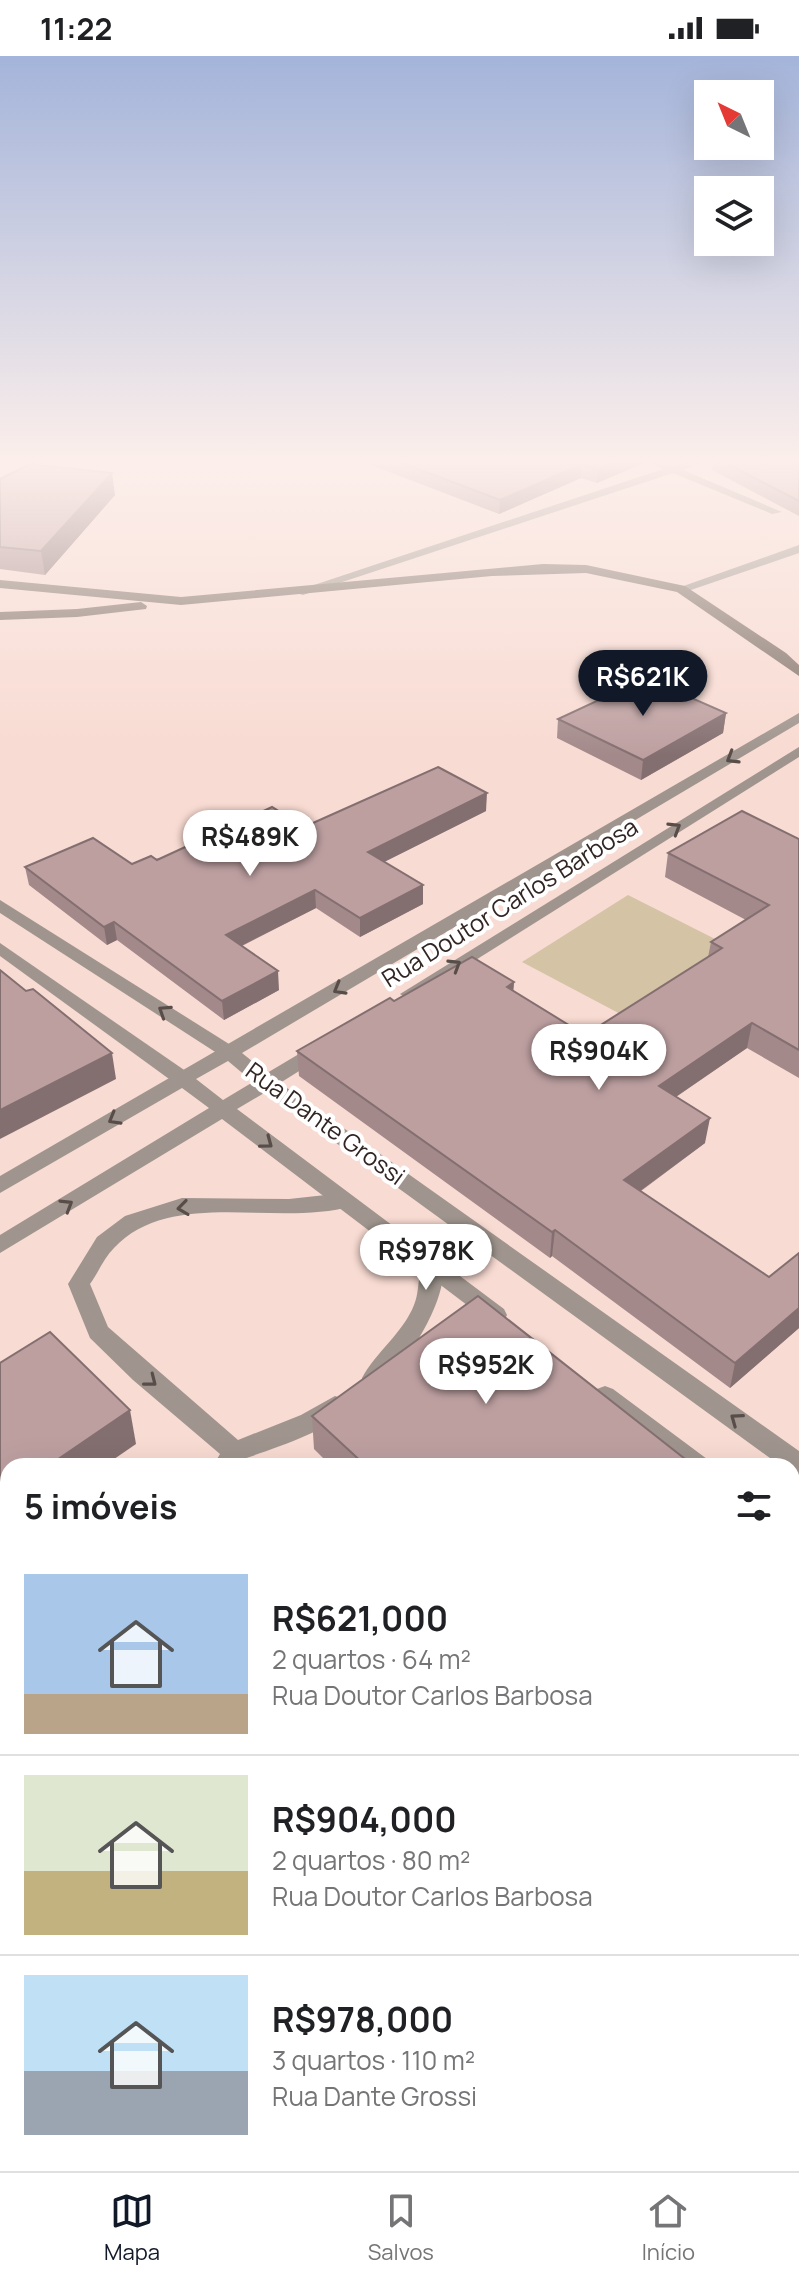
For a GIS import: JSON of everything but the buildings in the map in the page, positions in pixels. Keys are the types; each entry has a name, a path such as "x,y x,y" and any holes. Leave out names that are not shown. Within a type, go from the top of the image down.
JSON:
{"main road":[{"path":"0,616 77,613 543,568 620,574 681,589 781,656 799,672"},
{"path":"0,584 181,601"},
{"path":"781,656 799,653"}],"street":[{"path":"299,592 401,559"},
{"path":"681,589 770,559"},
{"name":"Rua Doutor Carlos Barbosa","path":"398,1001 563,877 799,717"},
{"name":"Rua Doutor Carlos Barbosa","path":"0,1186 230,1053 799,751"},
{"name":"Rua Dante Grossi","path":"0,905 230,1053 267,1083 789,1458"},
{"name":"Rua Dante Grossi","path":"0,948 183,1079 508,1324"},
{"path":"0,1245 332,1042"},
{"path":"229,1458 98,1332 79,1284 105,1243 133,1221 182,1206 289,1207 344,1201"},
{"path":"232,1458 310,1422 366,1386 400,1348 426,1305 432,1267"},
{"path":"584,1381 687,1458"}],"shaded area":[{"path":"628,895 727,945 626,1017 522,962"}]}
